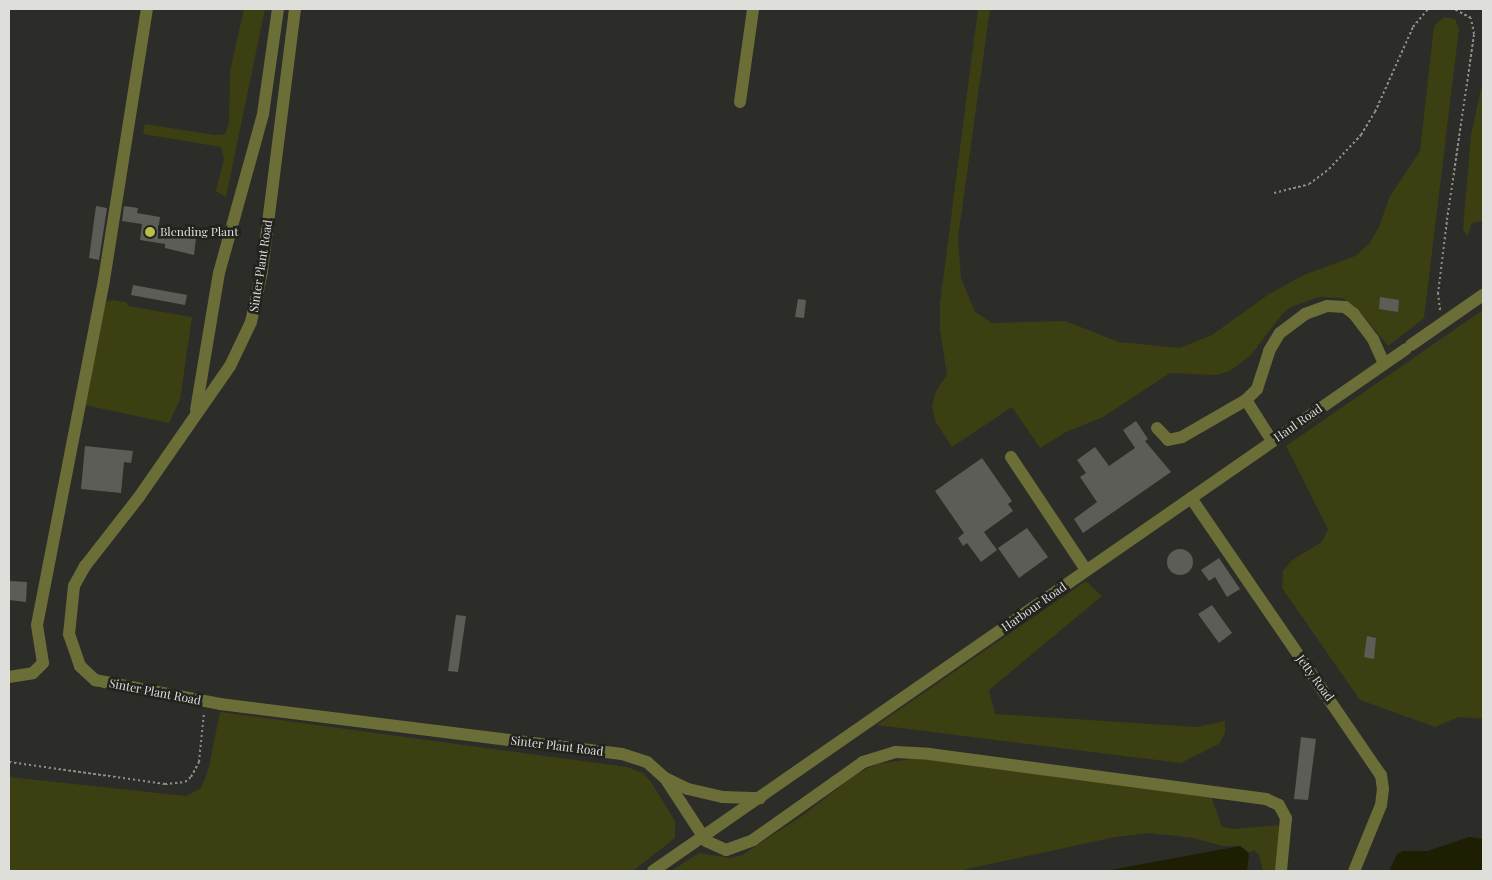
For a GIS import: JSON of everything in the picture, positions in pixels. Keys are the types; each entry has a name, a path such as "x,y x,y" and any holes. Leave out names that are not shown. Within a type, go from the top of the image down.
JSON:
{"lane":[{"path":"9,677 33,673 43,663 37,625 104,280 147,9"},
{"path":"195,415 219,273 263,114 278,9"},
{"name":"Sinter Plant Road","path":"295,9 254,311 230,366 138,497 85,566 72,596 69,634 80,666 96,680 205,701 622,754 647,762 665,778 714,795 760,798"},
{"path":"740,102 753,9"},
{"name":"Haul Road","path":"1191,498 1483,295"},
{"path":"1157,428 1168,440 1182,437 1246,400 1257,389 1269,351 1280,333 1304,314 1327,306 1345,307 1354,314 1373,339 1384,364"},
{"path":"1246,400 1272,441"},
{"path":"1011,457 1086,570"},
{"name":"Harbour Road","path":"760,798 1191,498"},
{"name":"Jetty Road","path":"1191,498 1381,774 1383,789 1381,805 1354,871"},
{"path":"665,778 703,837 717,849 730,850 742,847 863,762 887,753 909,752 1271,801 1279,805 1286,818 1281,871"},
{"path":"653,871 760,798"}],"path":[{"path":"1274,193 1309,184 1329,169 1361,135 1413,27 1428,9"},
{"path":"1446,320 1440,311 1438,294 1474,34 1471,18 1454,9"},
{"path":"9,762 165,784 185,782 192,778 199,762 205,701"}],"green space":[{"path":"244,9 265,9 226,197 216,191 224,159 221,147 143,134 145,124 215,135 225,134 229,123 230,71"},
{"path":"978,9 990,9 958,238 961,278 975,312 992,323 1065,321 1119,342 1180,348 1212,335 1269,294 1304,275 1355,256 1369,244 1379,227 1390,196 1420,151 1434,26 1444,17 1455,19 1459,29 1424,318 1388,346 1360,312 1343,298 1319,297 1291,307 1283,313 1251,355 1230,371 1216,375 1170,373 1103,417 1066,432 1040,448 1012,407 952,447 935,421 932,405 936,391 947,375 940,330 940,303"},
{"path":"1483,80 1483,221 1472,223 1467,237 1463,229 1471,135"},
{"path":"113,300 126,302 128,306 192,317 180,400 169,423 85,405 104,309 106,302"},
{"path":"1483,310 1483,719 1459,717 1435,727 1360,700 1282,588 1283,571 1292,560 1322,542 1328,529 1286,446"},
{"path":"1086,581 1102,596 989,690 995,714 1197,727 1225,721 1225,733 1219,744 1181,763 877,725"},
{"path":"220,712 627,767 643,773 651,782 675,821 675,838 633,871 9,871 9,777 186,796 201,788 208,771"},
{"path":"919,758 1211,796 1222,827 1235,829 1281,825 1276,871 1263,871 1259,855 1254,850 1249,853 1240,846 1223,846 1193,838 1150,833 1115,837 958,871 671,871 699,853 731,858 742,855 802,816 856,774 877,764"}],"shaded area":[{"path":"1469,837 1483,839 1483,871 1389,871 1397,854 1403,851 1428,851"},
{"path":"1240,846 1249,853 1247,871 1105,871"}],"building":[{"path":"96,206 107,208 99,260 89,258"},
{"path":"124,206 138,208 137,213 160,217 158,233 196,238 194,255 165,248 165,244 140,240 142,224 122,221"},
{"path":"133,285 187,295 185,305 131,295"},
{"path":"1380,297 1399,300 1398,312 1379,309"},
{"path":"798,299 806,300 804,318 795,317"},
{"path":"1136,421 1148,439 1145,441 1171,472 1083,533 1074,519 1097,502 1080,477 1086,473 1077,460 1095,447 1109,466 1135,448 1123,430"},
{"path":"85,446 133,451 131,463 124,462 121,493 81,489"},
{"path":"982,458 1012,501 1008,504 1013,511 984,532 997,550 981,562 967,543 963,546 958,538 964,533 935,491"},
{"path":"1027,528 1048,557 1019,578 998,548"},
{"path":"1180,549 1189,553 1193,562 1189,571 1180,575 1171,571 1167,562 1171,553"},
{"path":"1219,558 1240,589 1227,597 1215,577 1209,581 1201,570"},
{"path":"10,581 27,582 26,602 9,600"},
{"path":"1212,605 1232,633 1219,643 1198,614"},
{"path":"456,615 466,616 458,672 448,671"},
{"path":"1367,636 1376,638 1374,659 1364,657"},
{"path":"1301,737 1316,739 1308,800 1294,799"}],"place":[{"name":"Blending Plant","path":"150,232"}]}
